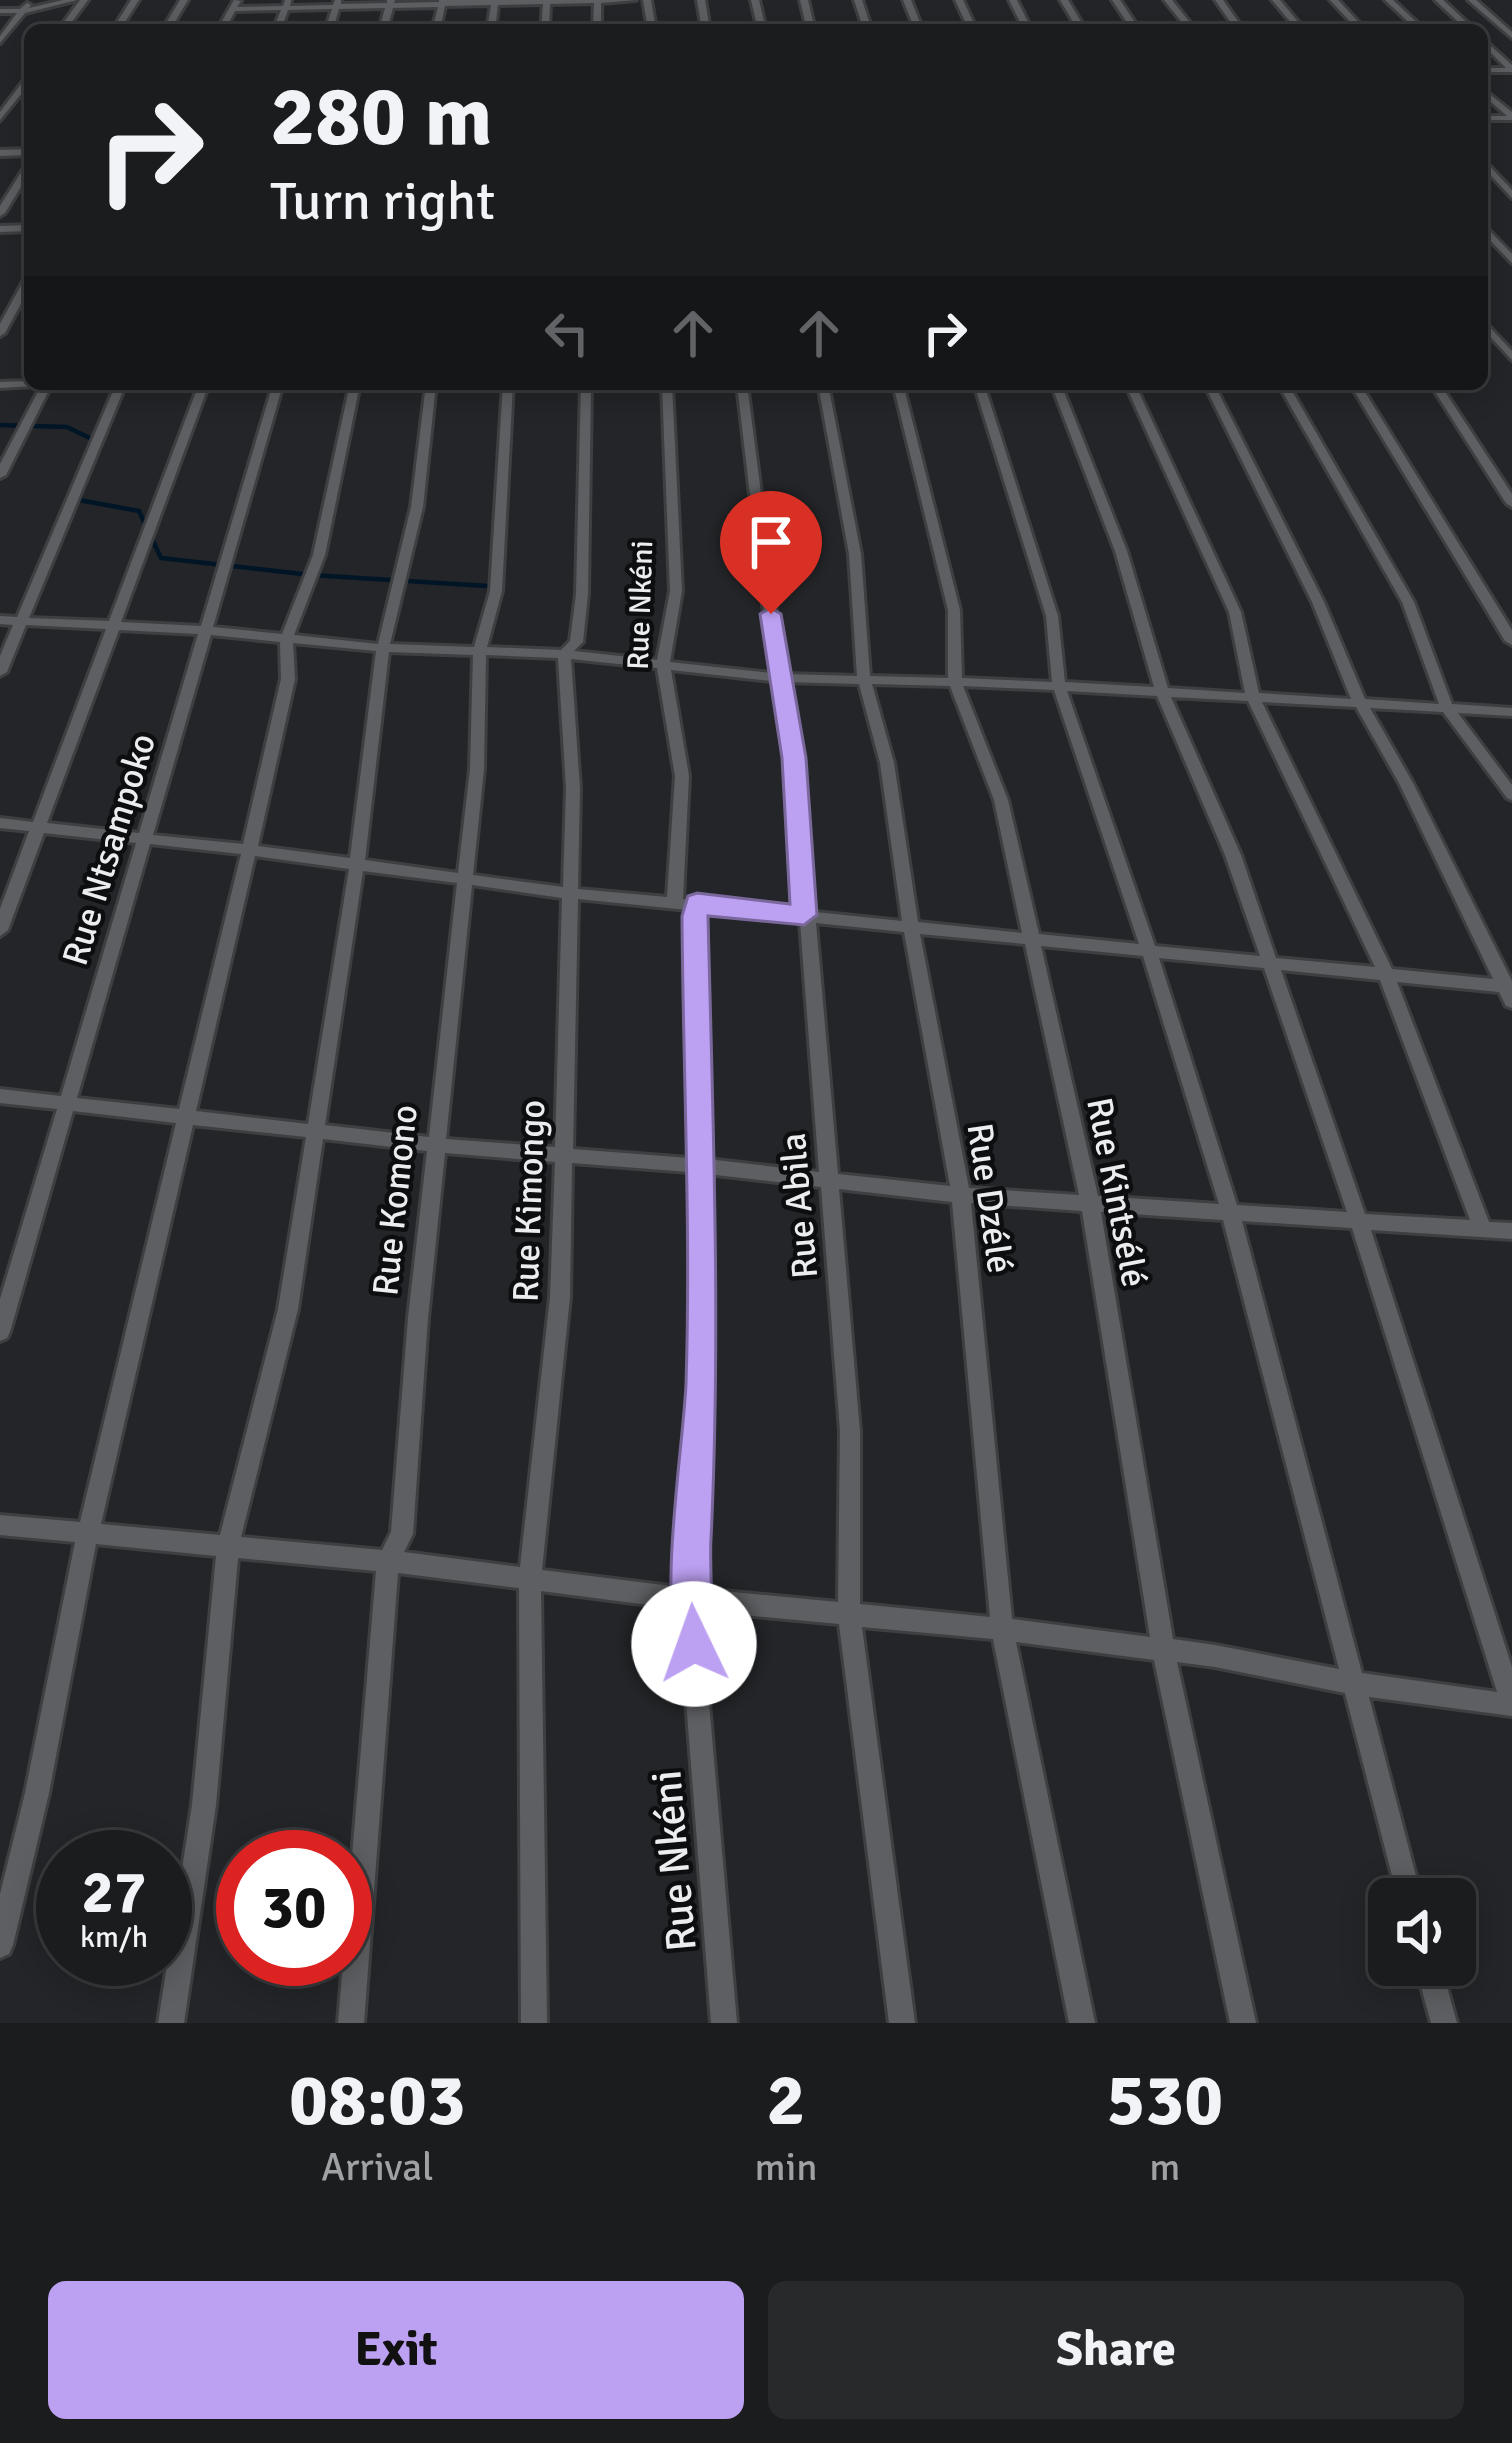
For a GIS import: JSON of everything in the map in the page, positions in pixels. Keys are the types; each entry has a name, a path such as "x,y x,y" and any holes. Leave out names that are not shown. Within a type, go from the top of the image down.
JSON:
{"street":[{"path":"0,40 31,0"},
{"path":"0,11 73,0"},
{"path":"235,4 632,0"},
{"path":"1168,0 1187,24"},
{"path":"1276,0 1296,24"},
{"path":"1334,0 1356,24"},
{"path":"1389,0 1415,24"},
{"path":"1439,0 1465,24"},
{"path":"1472,0 1512,36"},
{"path":"1488,46 1512,69"},
{"path":"1488,96 1512,117"},
{"path":"0,118 5,105"},
{"path":"1488,168 1510,192"},
{"path":"0,213 24,175"},
{"path":"1495,192 1510,192"},
{"path":"1488,233 1512,260"},
{"path":"0,333 24,289"},
{"path":"1488,330 1512,357"},
{"path":"1488,343 1512,342"},
{"path":"0,475 43,390"},
{"path":"0,672 118,390"},
{"path":"0,930 202,390"},
{"name":"Rue Ntsampoko","path":"0,1333 276,390"},
{"path":"0,1945 38,1792 88,1532 288,680 286,640 319,555 355,390"},
{"path":"171,2023 204,1804 228,1545 288,1310 357,863 383,648 417,507 430,390"},
{"name":"Rue Komono","path":"351,2023 388,1561 402,1534 436,1145 477,769 480,649 496,591 508,390"},
{"name":"Rue Kimongo","path":"534,2023 530,1579 560,1297 573,788 564,654 576,641 582,594 586,390"},
{"name":"Rue Nkéni","path":"667,390 676,591 663,664 682,776 686,901 694,934 700,1166 702,1382 689,1599 724,2023"},
{"name":"Rue Abila","path":"743,390 778,678 794,758 850,1431 849,1613 902,2023"},
{"name":"Rue Dzélé","path":"824,390 855,554 864,680 886,764 961,1195 1002,1629 1082,2023"},
{"name":"Rue Kintsélé","path":"899,390 954,610 955,682 1000,800 1090,1202 1164,1652 1243,2023"},
{"path":"981,390 1052,616 1059,686 1231,1214 1404,1878"},
{"path":"0,1525 388,1561 689,1599 1002,1629 1215,1656 1351,1683 1512,1703 1360,1222 1233,855 1162,692 1121,551 1058,390"},
{"path":"1133,390 1235,612 1253,697 1386,974 1482,1227"},
{"path":"1212,390 1318,602 1360,703 1510,992"},
{"path":"1286,390 1408,602 1447,708 1512,795"},
{"path":"1358,390 1512,641"},
{"path":"1439,390 1512,503"},
{"path":"0,620 203,630 383,648 564,654 778,678 1059,686 1512,712"},
{"path":"0,823 568,892 686,901 1029,942 1386,974 1510,992"},
{"path":"0,1096 436,1145 700,1166 961,1195 1512,1232"},
{"path":"1434,1986 1444,2023"}],"waterway":[{"path":"0,425 67,427 98,442"},
{"path":"90,471 79,500 139,511 161,558 311,575 487,586"}],"route":[{"path":"694,1644 689,1599 702,1382 697,902 804,915 794,758 771,614"}]}
